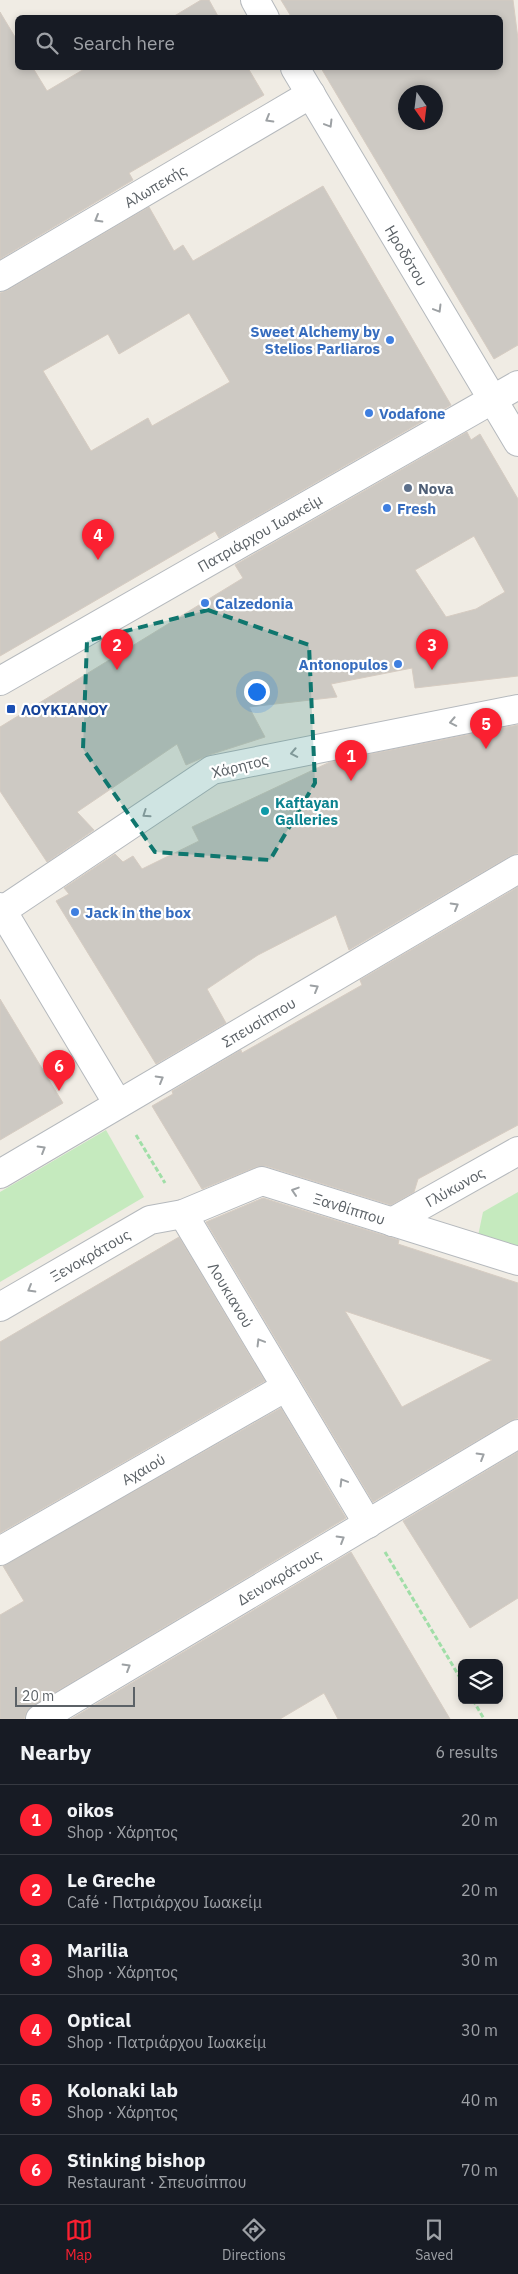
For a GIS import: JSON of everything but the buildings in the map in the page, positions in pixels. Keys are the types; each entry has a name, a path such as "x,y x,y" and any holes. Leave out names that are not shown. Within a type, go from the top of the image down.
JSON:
{"street":[{"path":"255,0 263,15"},
{"name":"Ηροδότου","path":"296,70 518,442"},
{"name":"Αλωπεκής","path":"0,277 311,94"},
{"name":"Πατριάρχου Ιωακείμ","path":"0,682 518,385"},
{"name":"Χάρητος","path":"1,910 212,770 518,709"},
{"name":"Σπευσίππου","path":"0,1174 518,869"},
{"path":"1,910 118,1104"},
{"name":"Γλύκωνος","path":"392,1222 518,1151"},
{"name":"Ξανθίππου","path":"183,1214 262,1180 392,1222 517,1259"},
{"name":"Ξενοκράτους","path":"0,1307 150,1220 183,1214"},
{"name":"Λουκιανού","path":"183,1214 368,1524"},
{"name":"Αχαιού","path":"0,1551 286,1387"},
{"name":"Δεινοκράτους","path":"40,1719 518,1434"}],"path":[{"path":"118,1104 183,1214"},
{"path":"368,1524 458,1674"},
{"path":"475,1704 484,1719"}],"highlighted area":[{"path":"208,610 309,645 315,783 270,860 155,852 83,749 87,641"}],"green space":[{"path":"106,1130 144,1197 0,1282 0,1192"},
{"path":"518,1192 518,1248 478,1236 483,1212"}],"place":[{"name":"Sweet Alchemy by Stelios Parliaros","path":"390,340"},
{"name":"Vodafone","path":"369,413"},
{"name":"Nova","path":"408,488"},
{"name":"Fresh","path":"387,508"},
{"name":"Optical","path":"98,560"},
{"name":"Calzedonia","path":"205,603"},
{"name":"Antonopulos","path":"398,664"},
{"name":"Le Greche","path":"117,670"},
{"name":"Marilia","path":"432,670"},
{"name":"ΛΟΥΚΙΑΝΟΥ","path":"11,709"},
{"name":"Kolonaki lab","path":"486,749"},
{"name":"oikos","path":"351,781"},
{"name":"Kaftayan Galleries","path":"265,811"},
{"name":"Jack in the box","path":"75,912"},
{"name":"Stinking bishop","path":"59,1091"}]}
